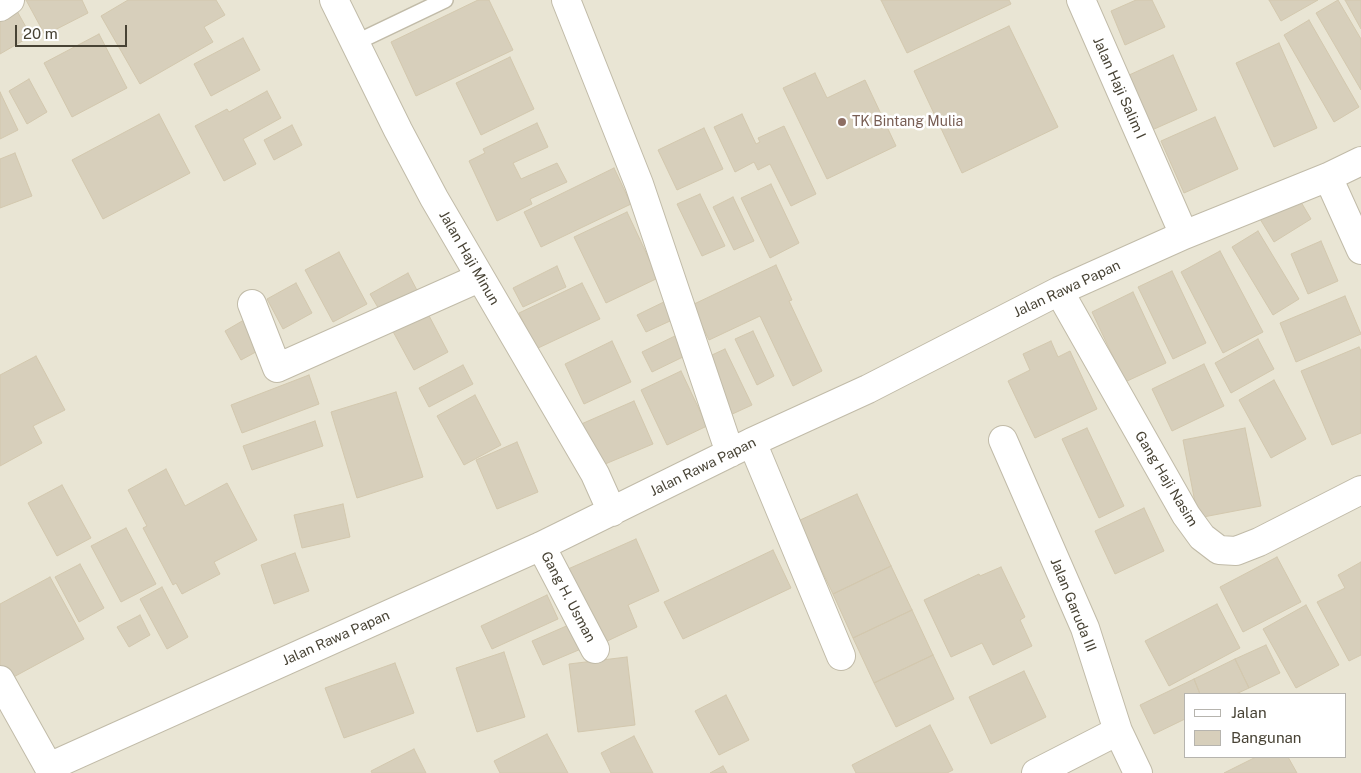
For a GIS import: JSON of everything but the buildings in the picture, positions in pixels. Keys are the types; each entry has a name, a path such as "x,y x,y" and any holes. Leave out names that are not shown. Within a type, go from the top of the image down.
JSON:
{"street":[{"path":"0,7 10,0"},
{"name":"Jalan Haji Minun","path":"334,0 398,130 479,278 595,474 612,512"},
{"path":"566,0 741,447 841,656"},
{"name":"Jalan Haji Salim I","path":"1081,0 1184,235"},
{"name":"Jalan Rawa Papan","path":"50,770 612,512 741,447 868,389 1059,291 1184,235 1328,177 1361,161"},
{"path":"1328,177 1361,250"},
{"path":"252,304 277,368 479,278"},
{"name":"Gang Haji Nasim","path":"1059,291 1186,515 1202,537 1219,550 1236,551 1259,542 1361,490"},
{"name":"Jalan Garuda III","path":"1003,440 1085,628 1118,731 1138,773"},
{"name":"Gang H. Usman","path":"540,546 595,649"},
{"path":"0,680 50,770"},
{"path":"1036,773 1118,731"}],"lane":[{"path":"355,43 445,0"}],"shaded area":[{"path":"0,0 1361,0 1361,773 0,773"}],"place":[{"name":"TK Bintang Mulia","path":"842,122"}]}
